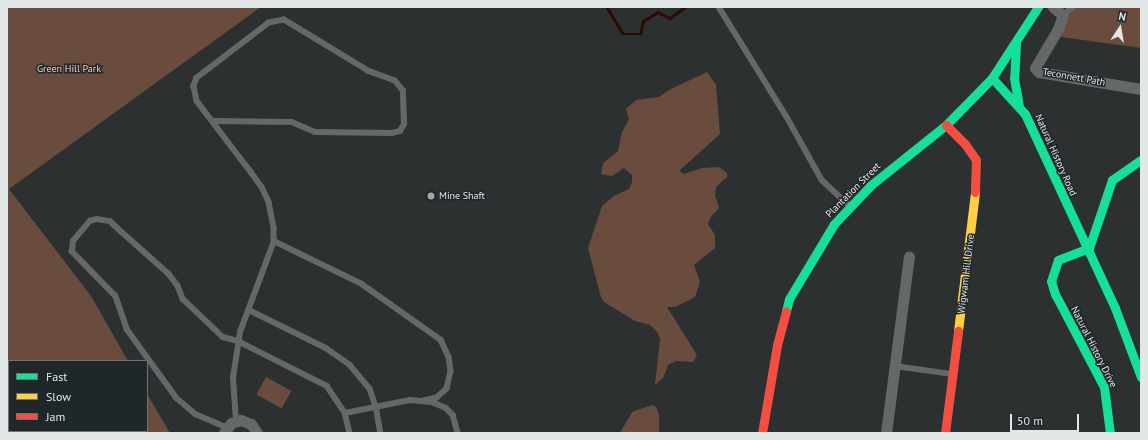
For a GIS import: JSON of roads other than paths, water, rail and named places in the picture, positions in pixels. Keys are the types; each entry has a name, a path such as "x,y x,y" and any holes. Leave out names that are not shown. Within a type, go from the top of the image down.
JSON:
{"main road":[{"name":"Plantation Street","path":"762,433 777,345 789,299 822,242 850,206 891,168 946,125 992,78 1016,44 1038,7"},
{"path":"1016,44 1014,78 1019,105"},
{"name":"Natural History Road","path":"992,78 1019,105 1089,248 1115,308 1141,377"},
{"name":"Wigwam Hill Drive","path":"945,433 977,180 976,160 965,144 946,125"},
{"path":"1089,248 1112,180 1141,160"},
{"name":"Natural History Drive","path":"1089,248 1058,260 1052,273 1055,294 1104,387 1110,433"}],"street":[{"path":"1053,7 1063,14"},
{"name":"Teconnett Path","path":"1063,14 1058,29 1035,68 1039,72 1141,89"},
{"path":"886,433 909,256"},
{"path":"225,430 236,421 251,424 257,433"}],"lane":[{"path":"719,7 787,117 822,180 850,206"},
{"path":"1063,14 1074,7"},
{"path":"213,121 292,122 315,132 392,133 402,128 405,96 395,81 368,71 292,22 280,20 269,23 197,78 194,94 213,121 262,187 269,202 274,228 274,241 238,341 233,378 236,421"},
{"path":"225,430 196,415 176,398 127,330 115,296 72,252 73,241 90,222 97,219 110,221 170,274 178,286 183,300 223,336 238,341 327,386 345,413 350,433"},
{"path":"274,241 362,284 441,340 449,357 451,371 447,389 437,398 424,401 376,406 345,413"},
{"path":"249,310 343,358 365,382 376,406 381,433"},
{"path":"895,366 953,375"},
{"path":"424,401 446,408 453,415 458,433"}],"waterway":[{"path":"607,7 623,34 640,34 643,21 658,12 670,18 685,7"}],"place":[{"name":"Mine Shaft","path":"431,196"}],"park label":[{"name":"Green Hill Park","path":"69,69"}]}
